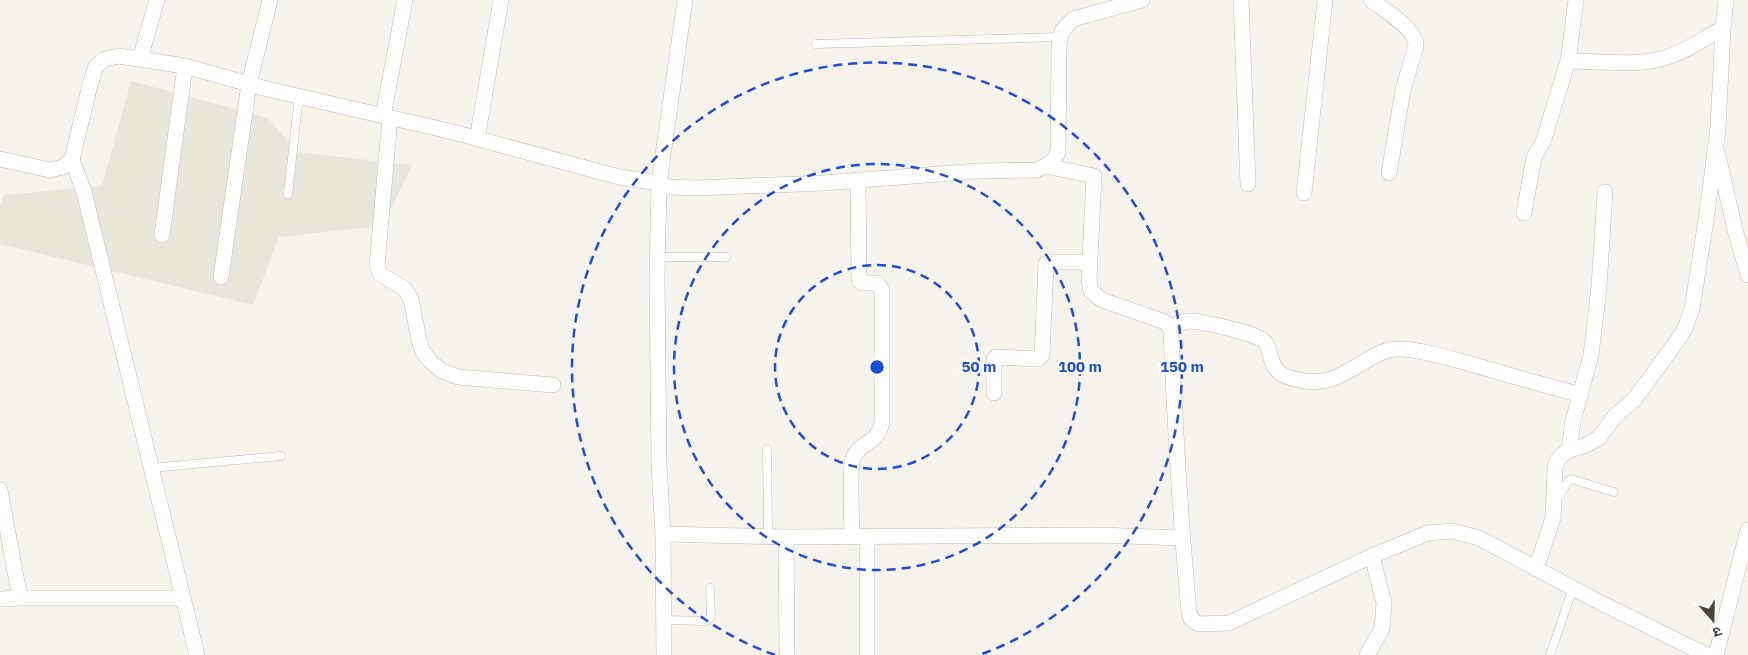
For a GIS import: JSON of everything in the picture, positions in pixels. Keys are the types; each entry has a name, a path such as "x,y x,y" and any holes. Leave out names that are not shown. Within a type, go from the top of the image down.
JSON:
{"street":[{"path":"140,58 157,0"},
{"path":"221,276 249,84 270,0"},
{"path":"405,0 386,117 377,265 380,274 405,289 411,299 423,352 442,371 458,377 553,385"},
{"path":"477,138 501,0"},
{"path":"664,655 663,534 659,465 657,257 659,183 685,0"},
{"path":"197,655 84,192 72,159 96,66 105,59 119,56 185,66 249,84 477,138 619,177 659,183 669,187 696,188 858,180 978,171 1036,170 1052,162 1058,152 1058,46 1062,31 1073,19 1142,0"},
{"path":"1241,0 1248,184"},
{"path":"1304,193 1325,0"},
{"path":"1371,0 1409,30 1416,40 1403,90 1389,174"},
{"path":"1524,213 1534,157 1543,142 1568,61 1576,0"},
{"path":"1536,569 1553,518 1555,468 1558,460 1569,450 1584,446 1599,438 1615,416 1634,400 1685,328 1692,310 1718,128 1722,28 1726,0"},
{"path":"1568,61 1645,62 1659,60 1670,57 1722,28"},
{"path":"162,235 185,66"},
{"path":"1716,146 1735,230 1748,275"},
{"path":"0,159 50,170 63,167 72,159"},
{"path":"1046,166 1094,176 1089,280 1091,291 1102,300 1165,322 1170,327 1172,333 1176,456 1182,538 1191,619 1198,624 1229,623 1372,556 1428,533 1452,531 1479,538 1573,588 1707,655"},
{"path":"858,180 859,281 862,283 877,283 882,290 882,422 876,437 857,452 852,463 860,536 867,655"},
{"path":"1569,450 1573,421 1591,355 1599,287 1605,192"},
{"path":"994,393 994,359 996,357 1038,359 1042,355 1046,264 1050,262 1090,262"},
{"path":"1170,327 1181,322 1190,321 1206,323 1255,336 1264,341 1269,347 1272,363 1278,372 1283,376 1300,380 1315,382 1333,380 1382,352 1400,349 1444,357 1581,395"},
{"path":"0,490 20,598"},
{"path":"1716,655 1748,530"},
{"path":"663,534 768,537 1097,535 1182,538"},
{"path":"786,537 787,655"},
{"path":"1367,655 1382,629 1384,603 1372,556"},
{"path":"0,599 182,598"}],"lane":[{"path":"816,44 1060,37"},
{"path":"288,194 299,96"},
{"path":"657,257 726,257"},
{"path":"767,449 768,537"},
{"path":"151,468 281,456"},
{"path":"1555,500 1560,497 1566,483 1572,479 1614,492"},
{"path":"664,620 706,621 709,619 711,617 710,588"},
{"path":"1550,655 1573,588"}],"shaded area":[{"path":"131,81 268,118 297,152 412,165 383,226 279,237 253,305 0,244 0,206 4,195 102,186"}]}
